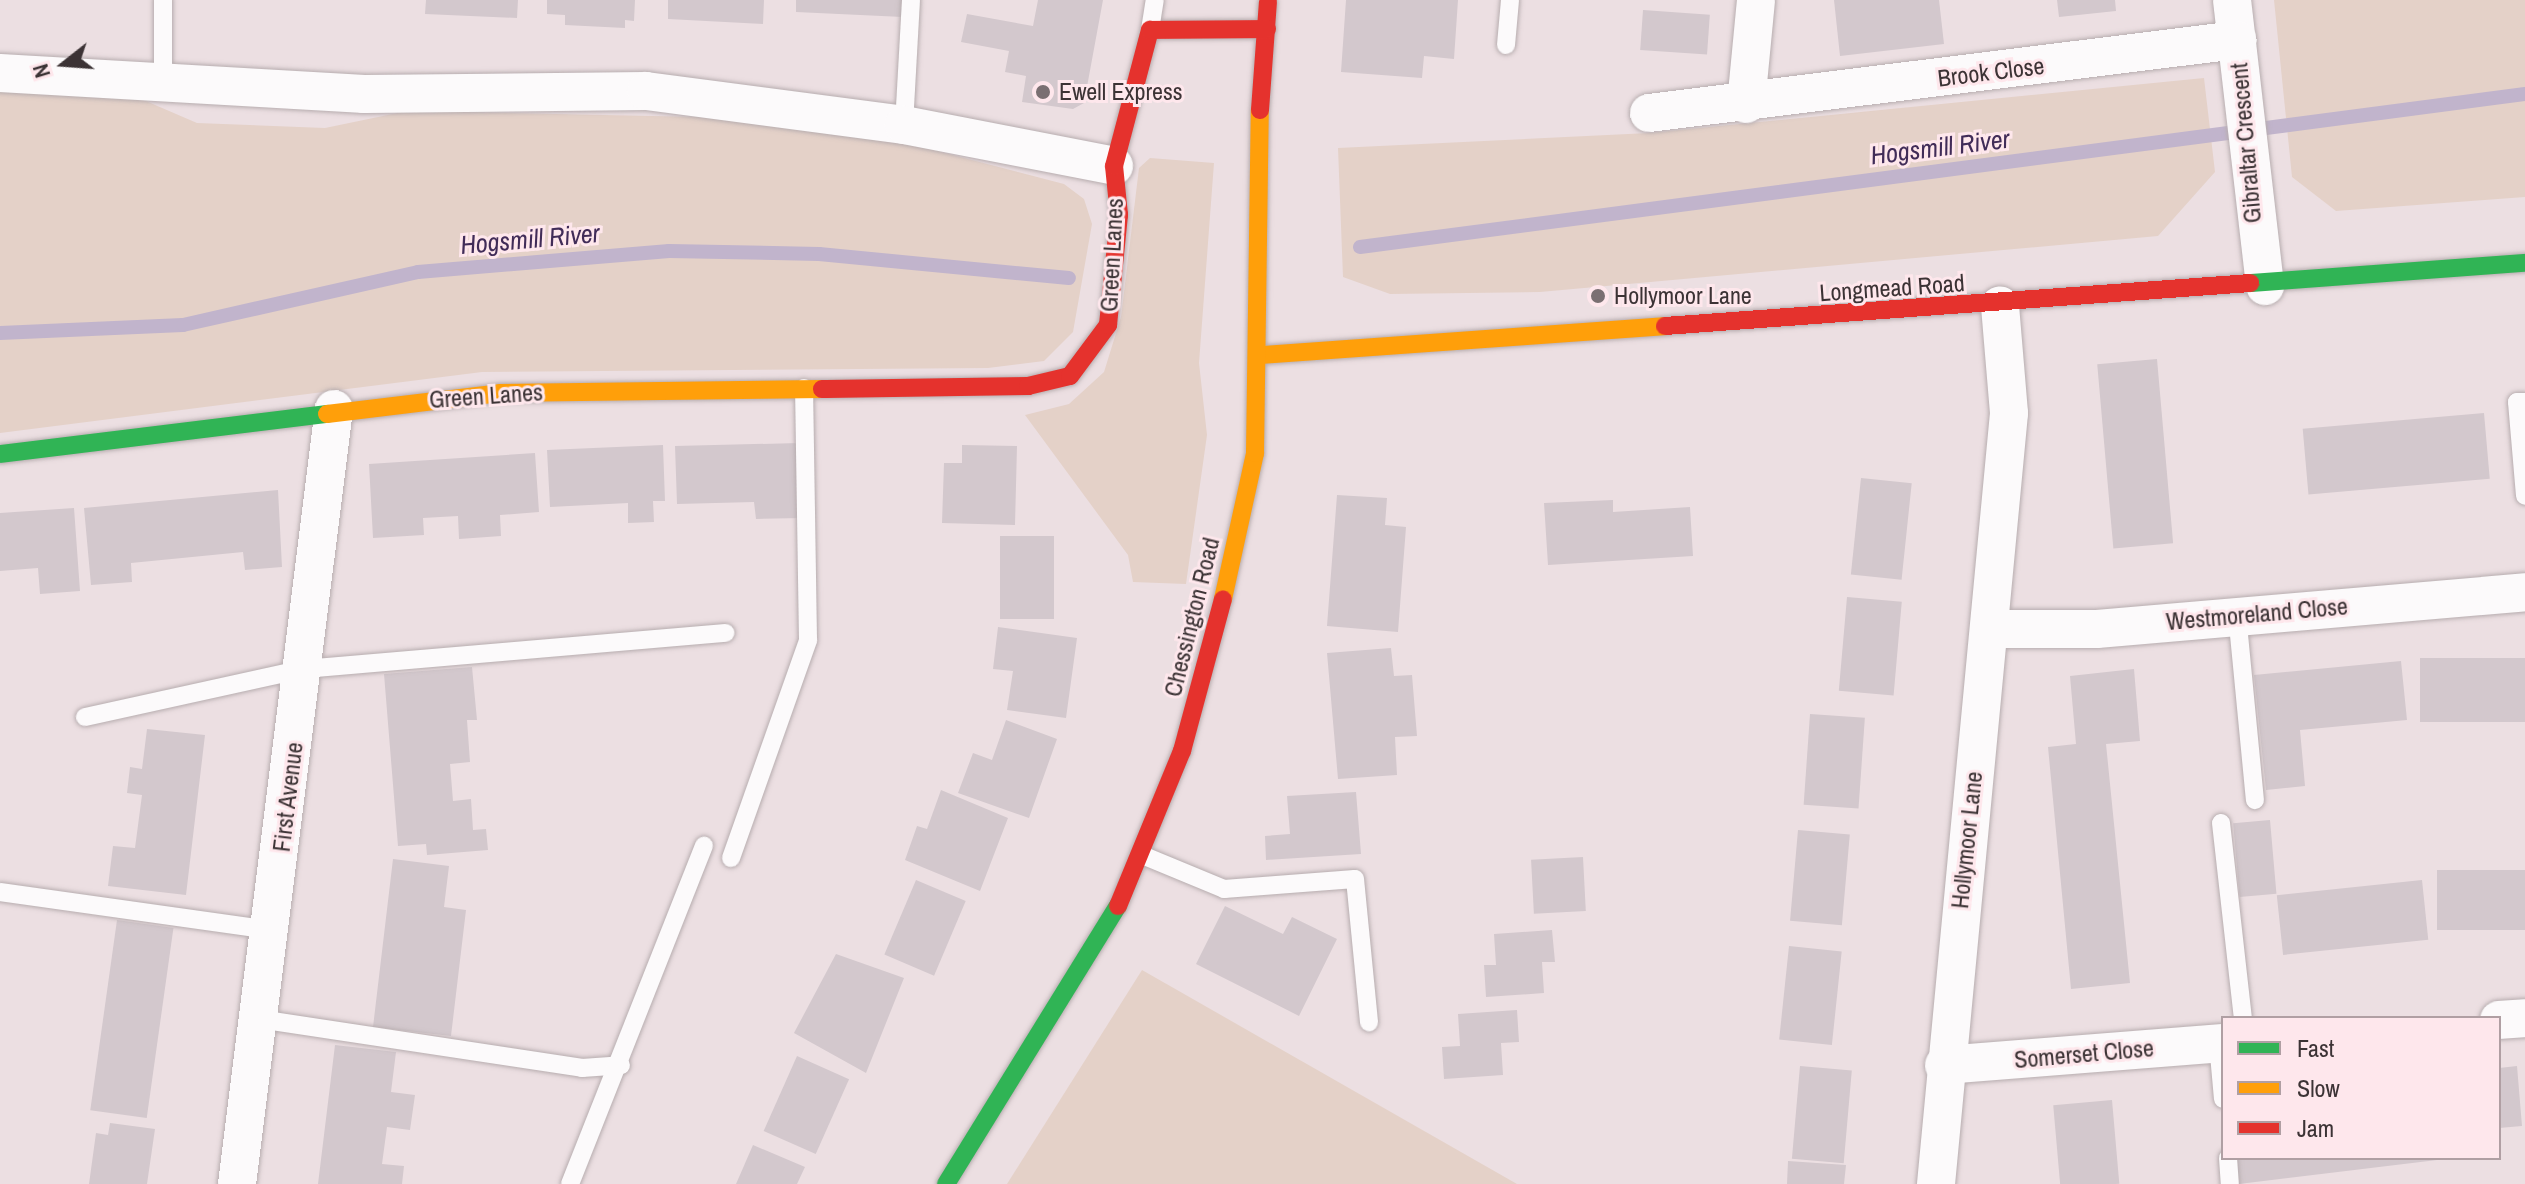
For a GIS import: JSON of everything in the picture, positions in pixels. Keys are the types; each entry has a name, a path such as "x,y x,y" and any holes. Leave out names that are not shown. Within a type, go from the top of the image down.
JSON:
{"street":[{"name":"Chessington Road","path":"946,1184 1107,934 1142,855 1182,751 1219,620 1255,453 1262,355 1259,127 1268,0"},
{"path":"1746,104 1756,0"},
{"name":"Gibraltar Crescent","path":"2232,0 2246,159 2265,286"},
{"path":"1114,166 1150,30 1267,29"},
{"name":"Brook Close","path":"1649,113 1746,104 2237,40"},
{"name":"Green Lanes","path":"0,73 163,78 364,94 646,91 904,125 1114,166 1119,215 1108,325 1070,376 1028,386 500,393 334,409 0,454"},
{"name":"Longmead Road","path":"1262,355 2265,286 2525,263"},
{"name":"Hollymoor Lane","path":"1936,1184 1944,1065 2009,413 2000,305"},
{"name":"First Avenue","path":"237,1184 304,669 334,409"},
{"name":"Westmoreland Close","path":"1989,629 2097,629 2237,614 2525,592"},
{"path":"2501,1020 2525,1018"},
{"name":"Somerset Close","path":"1944,1065 2221,1036"}],"lane":[{"path":"163,0 163,78"},
{"path":"904,125 911,0"},
{"path":"1150,30 1155,0"},
{"path":"1506,45 1510,0"},
{"path":"731,858 808,640 804,388"},
{"path":"2525,402 2517,402 2525,496"},
{"path":"2237,614 2255,800"},
{"path":"85,717 304,669 725,633"},
{"path":"2221,823 2227,1016"},
{"path":"570,1184 621,1065 704,846"},
{"path":"1142,855 1224,889 1355,879 1369,1022"},
{"path":"0,892 270,930"},
{"path":"259,1019 582,1068 621,1065"},
{"path":"2228,1160 2230,1184"}],"shaded area":[{"path":"2274,0 2525,0 2525,197 2336,211 2292,177"},
{"path":"2204,78 2215,172 2158,236 1540,292 1390,294 1343,277 1338,148 1649,133"},
{"path":"0,84 111,86 197,123 325,128 407,111 700,117 903,142 1064,184 1084,199 1092,224 1073,332 1044,361 988,368 482,372 0,433"},
{"path":"1150,158 1214,163 1199,363 1207,435 1186,584 1133,582 1128,555 1025,415 1069,404 1104,372 1121,317 1139,168"},
{"path":"1142,970 1517,1184 1007,1184"}],"building":[{"path":"426,0 518,0 517,18 425,14"},
{"path":"547,0 635,0 634,21 625,20 625,28 565,25 565,15 547,14"},
{"path":"668,0 764,0 763,24 668,19"},
{"path":"796,0 904,0 903,17 796,12"},
{"path":"1038,0 1103,0 1084,103 1073,109 1022,102 1026,76 1005,72 1009,51 961,42 967,14 1033,26"},
{"path":"1346,0 1458,0 1454,59 1424,56 1422,78 1341,72"},
{"path":"1834,0 1939,0 1944,44 1840,56"},
{"path":"2057,0 2115,0 2116,11 2059,17"},
{"path":"1643,10 1710,15 1707,55 1640,50"},
{"path":"2157,359 2173,543 2113,549 2097,364"},
{"path":"2484,413 2490,479 2308,495 2303,429"},
{"path":"799,443 802,518 756,519 754,502 677,504 675,446"},
{"path":"663,445 665,501 653,501 654,522 628,523 628,503 550,507 547,450"},
{"path":"962,445 1017,446 1015,525 942,523 944,463 962,463"},
{"path":"535,453 539,512 500,515 501,536 459,539 458,516 423,518 424,535 373,538 369,464"},
{"path":"1861,478 1912,483 1902,580 1851,574"},
{"path":"278,490 282,567 245,570 243,552 131,563 132,582 91,585 84,508"},
{"path":"1337,495 1387,498 1385,525 1406,527 1398,632 1327,626"},
{"path":"1613,500 1613,512 1690,507 1693,556 1548,565 1544,503"},
{"path":"74,508 80,591 40,594 38,568 0,571 0,513"},
{"path":"1000,536 1054,536 1054,619 1000,619"},
{"path":"1847,597 1902,602 1894,695 1839,691"},
{"path":"998,627 1077,638 1066,718 1007,710 1013,671 993,669"},
{"path":"1391,648 1394,676 1412,675 1417,736 1395,737 1397,775 1338,779 1327,653"},
{"path":"2420,658 2525,658 2525,722 2420,722"},
{"path":"2401,661 2407,720 2300,730 2305,786 2266,790 2254,675"},
{"path":"472,667 477,720 467,720 470,762 450,764 453,801 471,799 473,830 486,829 488,850 427,855 426,844 398,846 384,674"},
{"path":"2134,669 2140,741 2106,744 2130,983 2071,989 2048,747 2076,744 2070,676"},
{"path":"1810,714 1865,718 1859,809 1804,805"},
{"path":"1006,720 1057,739 1029,818 958,793 973,753 992,760"},
{"path":"147,729 205,735 186,895 108,886 113,846 135,848 142,795 127,793 130,767 142,769"},
{"path":"941,790 1008,818 980,891 905,860 917,826 927,829"},
{"path":"1356,792 1361,854 1266,860 1265,836 1290,834 1287,796"},
{"path":"2270,820 2276,894 2240,897 2233,823"},
{"path":"1798,830 1850,835 1842,925 1790,921"},
{"path":"1583,857 1586,911 1534,914 1531,860"},
{"path":"393,859 449,866 444,907 466,910 451,1036 373,1027"},
{"path":"2437,870 2525,870 2525,930 2437,930"},
{"path":"916,880 966,901 934,976 884,955"},
{"path":"2422,880 2428,940 2283,955 2277,895"},
{"path":"1225,906 1283,934 1292,917 1337,939 1299,1016 1196,964"},
{"path":"117,920 173,928 147,1118 90,1110"},
{"path":"1552,930 1555,962 1542,962 1544,993 1486,997 1484,965 1496,965 1494,934"},
{"path":"1789,946 1842,952 1832,1045 1779,1039"},
{"path":"836,954 904,978 866,1073 794,1033"},
{"path":"1517,1010 1519,1042 1501,1043 1503,1075 1444,1079 1442,1047 1460,1046 1458,1014"},
{"path":"335,1045 396,1052 391,1092 415,1095 410,1130 387,1127 382,1164 404,1166 402,1184 318,1184"},
{"path":"797,1056 849,1079 816,1154 764,1131"},
{"path":"1800,1066 1852,1071 1844,1163 1792,1159"},
{"path":"2517,1066 2522,1126 2501,1128 2501,1068"},
{"path":"2112,1100 2119,1184 2060,1184 2053,1105"},
{"path":"110,1123 155,1129 147,1184 89,1184 96,1133 108,1135"},
{"path":"753,1145 805,1167 797,1184 736,1184"},
{"path":"2237,1160 2437,1160 2239,1184"},
{"path":"1788,1161 1846,1165 1844,1184 1787,1184"}],"waterway":[{"name":"Hogsmill River","path":"1360,247 2525,94"},
{"name":"Hogsmill River","path":"0,333 183,325 418,272 669,251 819,254 1069,278"}],"traffic: fast":[{"path":"2250,283 2525,263"},
{"path":"0,454 327,414"},
{"path":"946,1184 1118,906"}],"traffic: slow":[{"path":"1223,599 1255,453 1260,110"},
{"path":"1262,355 1665,326"},
{"path":"327,414 500,393 822,389"}],"traffic: jam":[{"path":"1260,110 1268,2"},
{"path":"822,389 1028,386 1070,376 1108,325 1119,215 1114,166 1150,30 1267,29"},
{"path":"1665,326 2250,283"},
{"path":"1118,906 1182,751 1223,599"}],"place":[{"name":"Ewell Express","path":"1043,92"},
{"name":"Hollymoor Lane","path":"1598,296"}]}
